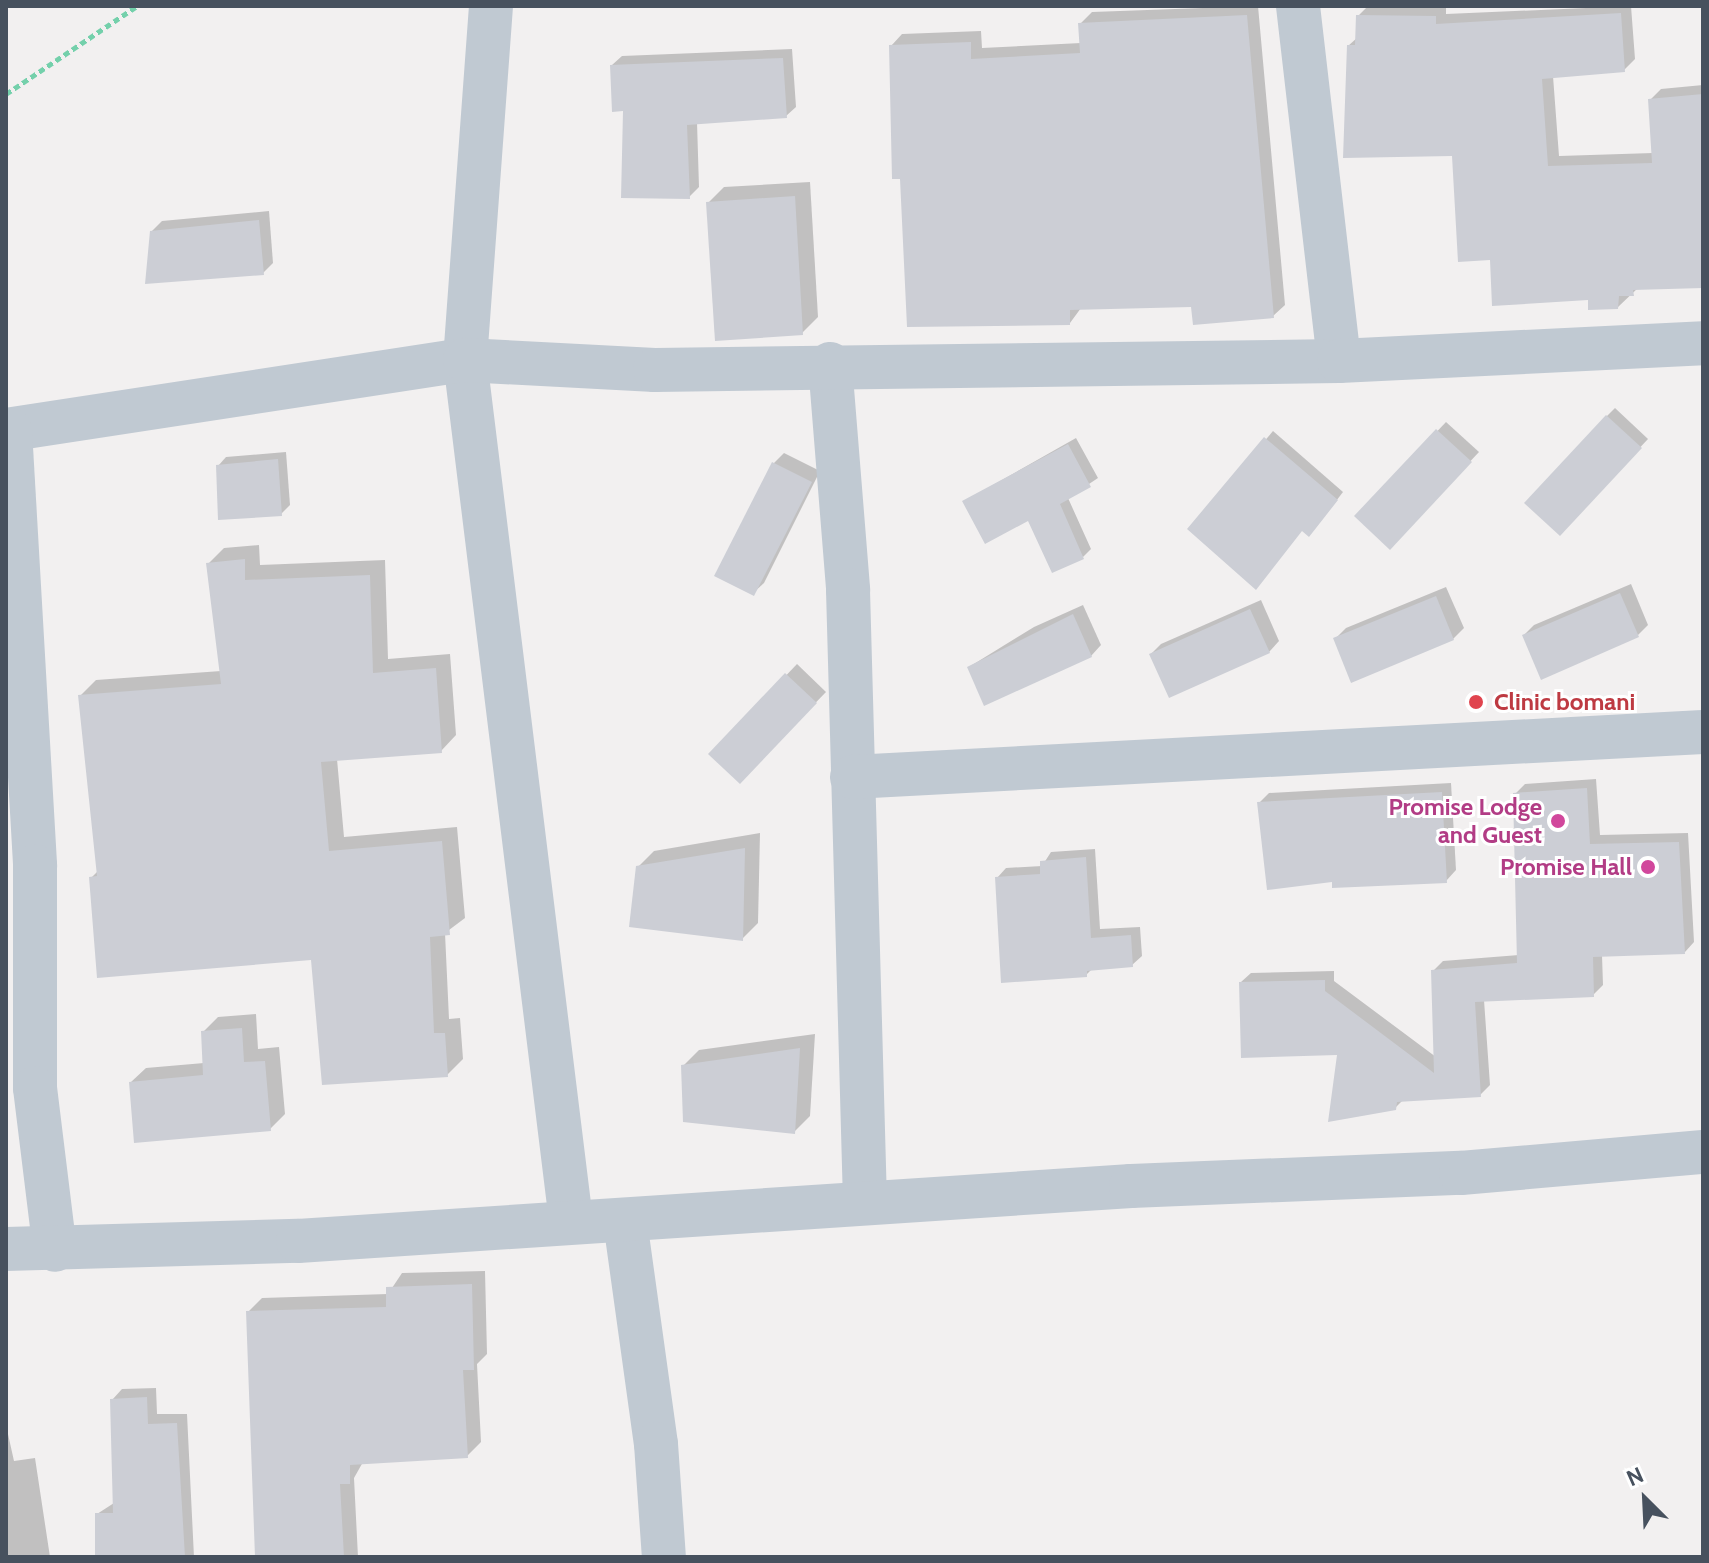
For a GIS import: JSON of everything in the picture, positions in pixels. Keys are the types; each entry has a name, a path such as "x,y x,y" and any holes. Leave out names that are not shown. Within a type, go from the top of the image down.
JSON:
{"street":[{"path":"491,6 465,360 571,1221"},
{"path":"1298,6 1339,361"},
{"path":"55,1250 35,1088 35,866 8,430 465,360 655,370 830,364 1339,361 1703,343"},
{"path":"830,364 848,590 865,1202"},
{"path":"852,777 1703,732"},
{"path":"6,1249 298,1241 571,1221 625,1221 865,1202 1461,1173 1703,1152"},
{"path":"625,1221 656,1444 664,1557"}],"path":[{"path":"6,94 137,6"}],"building":[{"path":"1621,13 1625,72 1542,79 1548,166 1652,163 1648,99 1703,94 1703,288 1633,290 1634,296 1619,296 1618,309 1588,310 1588,300 1492,306 1490,260 1458,262 1452,156 1343,158 1347,45 1355,45 1356,15 1436,16 1436,24"},
{"path":"1247,15 1274,318 1193,325 1191,307 1070,310 1070,325 907,327 900,179 892,179 889,45 971,42 971,59 1080,53 1078,23"},
{"path":"783,58 787,118 687,125 690,199 621,198 623,111 612,112 610,65"},
{"path":"795,196 803,335 715,341 706,202"},
{"path":"259,220 264,275 145,284 150,231"},
{"path":"1606,415 1642,448 1560,536 1524,503"},
{"path":"1436,429 1472,462 1390,550 1354,516"},
{"path":"1264,437 1338,500 1309,537 1302,531 1256,590 1187,529"},
{"path":"1068,444 1091,487 1060,504 1084,559 1052,573 1028,521 985,544 962,501"},
{"path":"278,459 282,516 218,520 216,465"},
{"path":"772,462 812,482 754,596 714,576"},
{"path":"245,559 245,580 370,575 373,673 436,668 442,753 321,762 329,851 442,841 450,935 430,937 434,1033 445,1033 448,1077 322,1085 311,960 97,978 89,877 97,876 78,695 221,684 206,563"},
{"path":"1620,593 1639,637 1541,680 1522,635"},
{"path":"1436,596 1454,640 1351,683 1333,638"},
{"path":"1250,609 1270,653 1169,698 1149,654"},
{"path":"1073,614 1092,657 984,706 967,667"},
{"path":"785,673 817,703 740,784 708,754"},
{"path":"1587,788 1590,844 1679,842 1685,954 1593,957 1594,997 1475,1002 1481,1097 1397,1102 1396,1110 1328,1122 1337,1055 1241,1058 1239,982 1325,980 1325,991 1434,1073 1431,970 1517,963 1513,793"},
{"path":"1442,792 1447,883 1332,888 1332,882 1267,890 1257,802"},
{"path":"745,848 743,941 629,927 636,866"},
{"path":"1086,857 1091,938 1131,935 1133,967 1087,971 1087,977 1001,983 995,877 1040,874 1040,861"},
{"path":"242,1028 244,1062 265,1061 271,1131 134,1143 129,1082 203,1075 201,1031"},
{"path":"800,1048 795,1134 683,1122 681,1065"},
{"path":"472,1284 474,1370 463,1370 468,1458 350,1465 350,1484 340,1484 344,1557 255,1557 246,1311 386,1307 386,1287"},
{"path":"147,1397 148,1424 177,1423 185,1557 95,1557 95,1513 113,1513 110,1399"}],"place":[{"name":"Clinic bomani","path":"1476,702"},
{"name":"Promise Lodge and Guest","path":"1558,821"},
{"name":"Promise Hall","path":"1648,867"}]}
